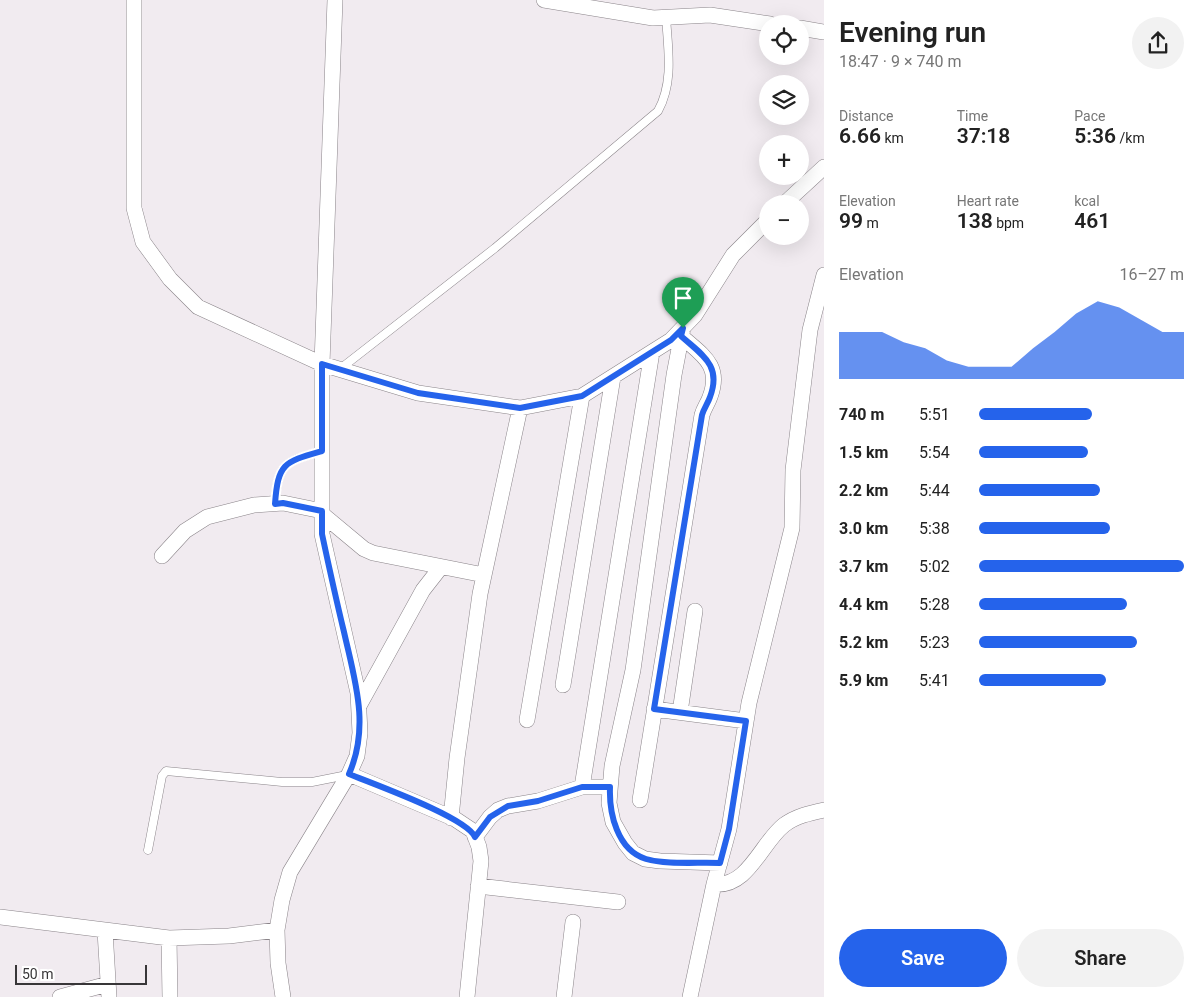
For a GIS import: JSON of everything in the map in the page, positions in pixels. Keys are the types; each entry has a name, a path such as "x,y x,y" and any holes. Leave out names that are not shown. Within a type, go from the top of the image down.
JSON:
{"street":[{"path":"134,0 134,208 143,242 170,279 198,307 322,364 418,393 520,408 582,396 682,332 696,315 734,255 759,229"},
{"path":"283,997 278,963 277,930 282,900 290,872 349,774 357,756 360,732 358,693 322,534 322,364 335,0"},
{"path":"544,0 608,5 654,18 710,8 759,21"},
{"path":"809,30 824,32"},
{"path":"793,195 824,166"},
{"path":"690,997 714,884 729,829 746,721 792,528 793,470 810,330 824,275"},
{"path":"640,800 702,415 710,396 714,379 714,370 710,362 682,332"},
{"path":"682,332 674,374 633,670 610,787 609,803 613,822 624,843 633,853 646,859 660,861 720,863"},
{"path":"582,787 652,352"},
{"path":"563,685 613,376"},
{"path":"527,720 582,396"},
{"path":"451,818 457,758 484,575 520,408"},
{"path":"162,556 185,532 207,518 254,505 283,503 322,513 364,550 484,575"},
{"path":"359,706 423,590 441,567"},
{"path":"680,712 695,611"},
{"path":"654,709 746,721"},
{"path":"349,774 451,818 473,832 479,847 481,861 467,997"},
{"path":"475,837 490,817 498,810 508,806 538,801 582,787 610,787"},
{"path":"714,884 723,885 740,877 771,837 785,824 803,815 824,810"},
{"path":"478,886 618,902"},
{"path":"0,917 169,938 229,936 277,930"},
{"path":"564,997 573,922"},
{"path":"60,997 109,990 105,931"},
{"path":"169,938 170,997"}],"lane":[{"path":"340,369 495,248 658,111 665,98 669,74 666,17"},
{"path":"275,504 277,483 284,465 296,458 322,451"},
{"path":"148,850 162,776 166,770 282,782 312,782 349,774"}],"route":[{"path":"683,328 681,336 710,362 714,370 714,379 710,396 702,415 654,709 746,721 729,829 720,863 660,861 646,859 633,853 624,843 613,822 609,803 610,787 582,787 538,801 508,806 498,810 490,817 475,837 473,832 455,819 349,774 357,756 360,732 358,693 322,534 322,511 283,503 275,504 277,483 284,465 296,458 322,451 322,364 418,393 520,408 582,396 671,340 683,328"}]}
